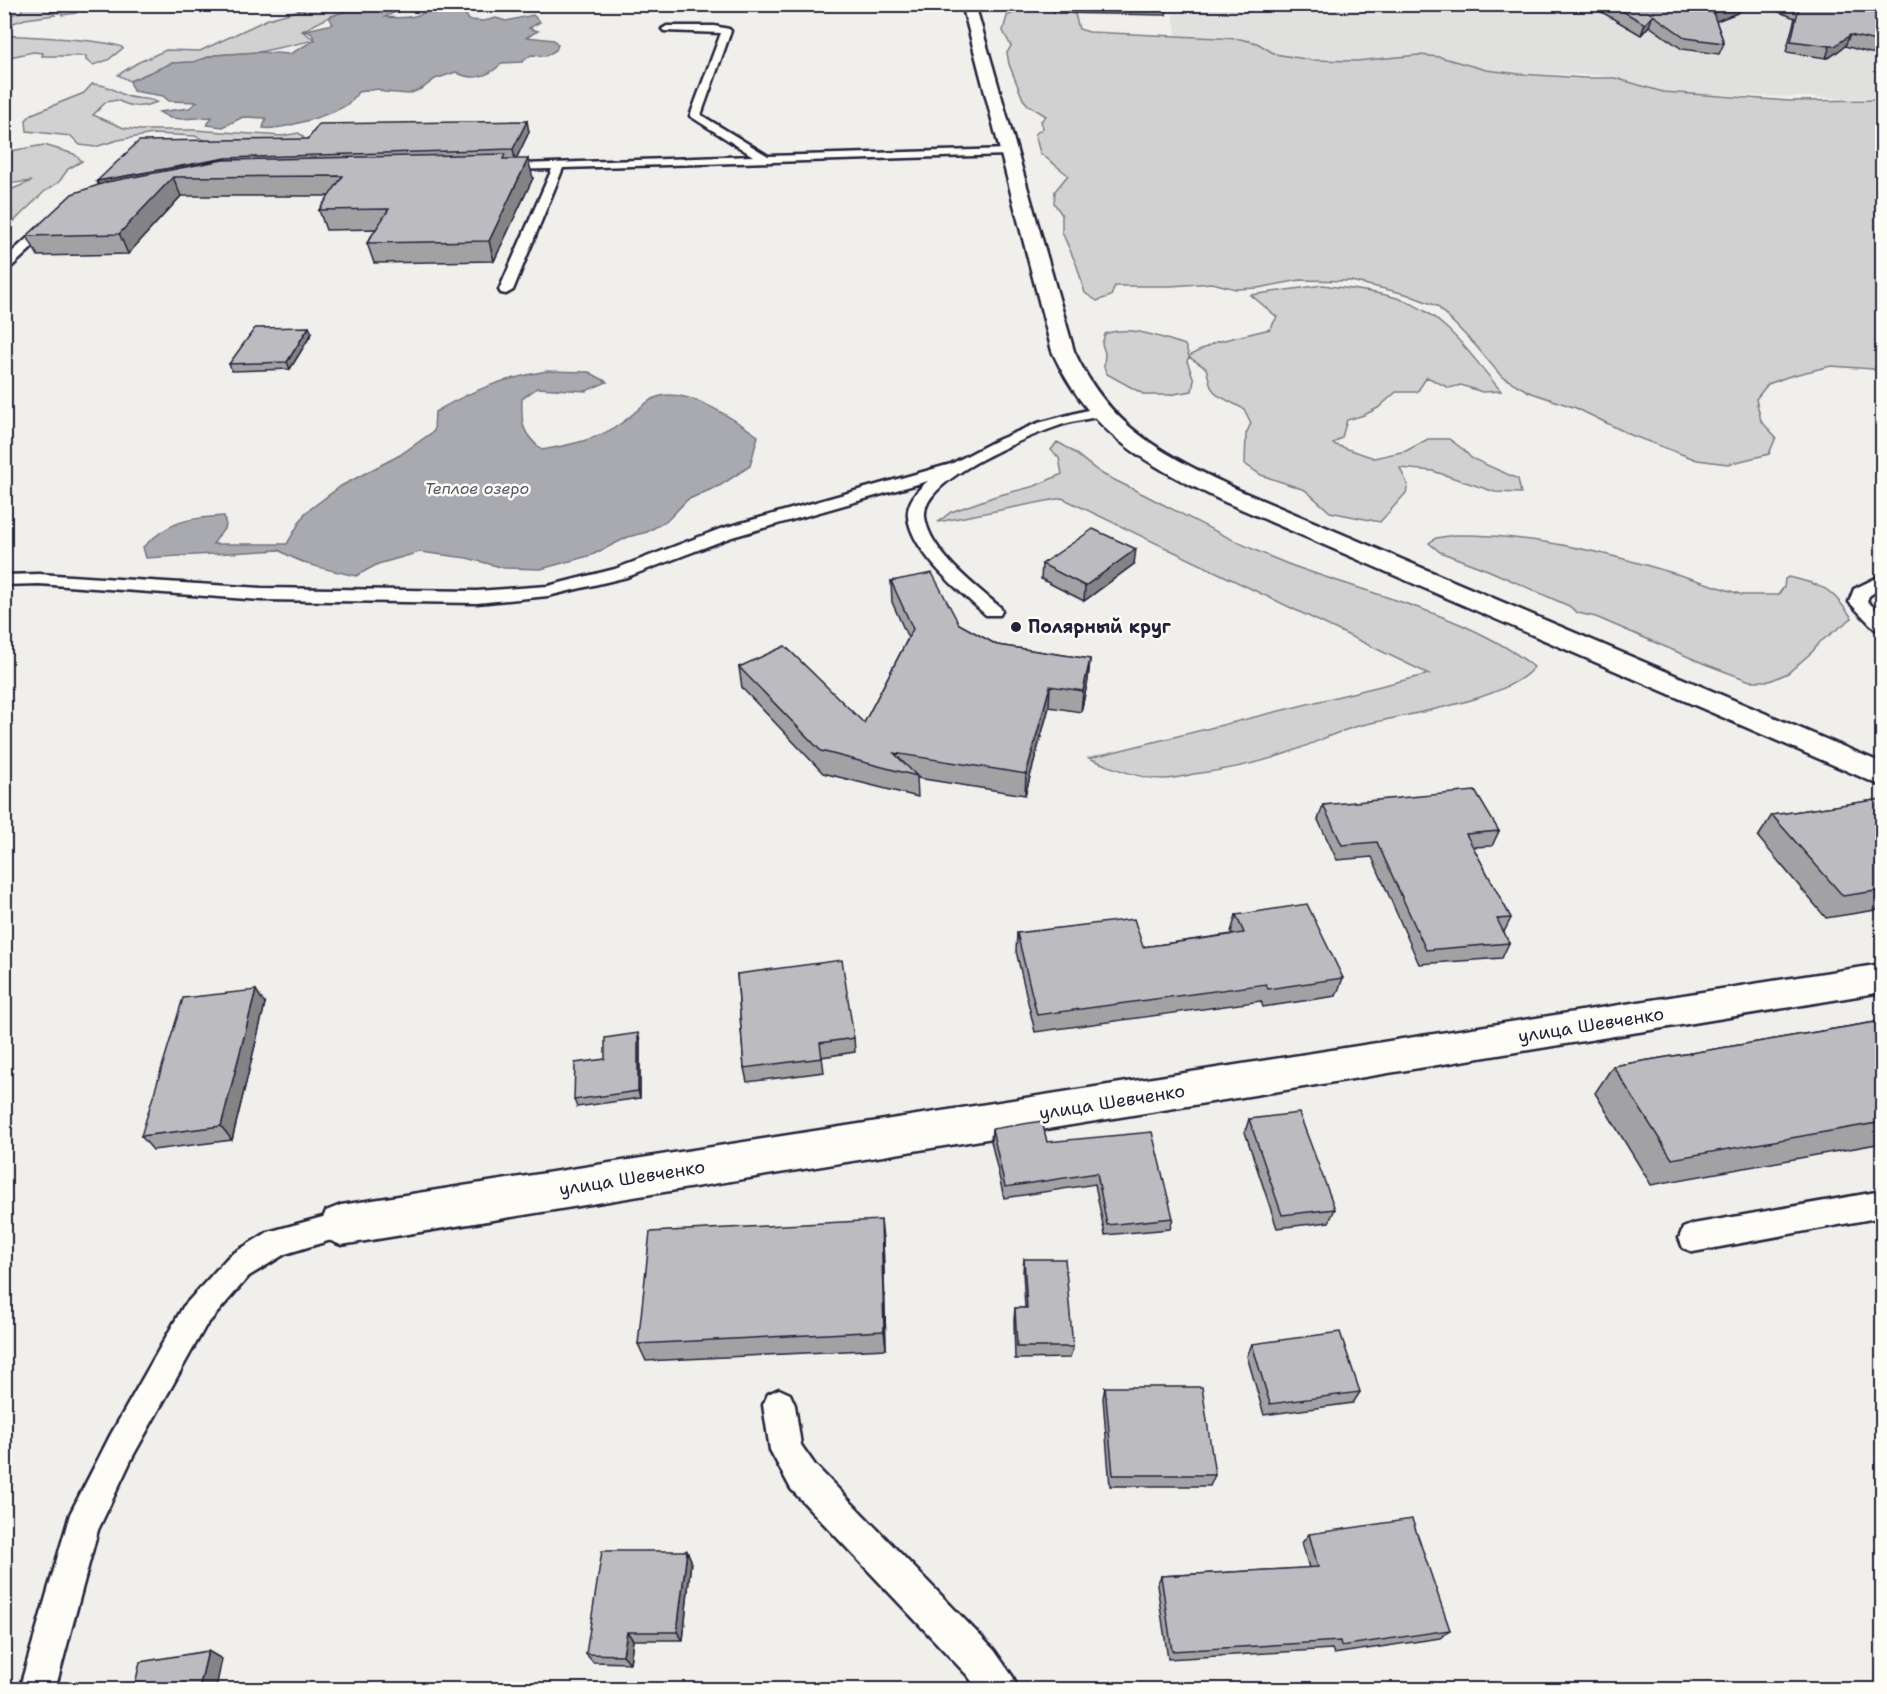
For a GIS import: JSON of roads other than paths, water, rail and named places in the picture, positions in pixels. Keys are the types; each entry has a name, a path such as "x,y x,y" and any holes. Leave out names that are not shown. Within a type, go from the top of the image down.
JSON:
{"main road":[{"path":"968,4 1063,351 1078,386 1099,412 1151,454 1234,497 1882,775"},
{"name":"улица Шевченко","path":"340,1225 1882,978"}],"lane":[{"path":"667,29 726,31 695,116 766,159"},
{"path":"489,167 1009,152"},
{"path":"506,290 559,165"},
{"path":"4,266 63,215"},
{"path":"993,611 963,584 929,546 915,514 917,502 929,489 957,468 1037,428 1060,420 1099,412"},
{"path":"4,580 39,579 261,594 477,597 548,591 621,573 726,533 957,468"},
{"path":"1882,580 1860,593 1858,602 1882,625"},
{"path":"1693,1239 1880,1208"},
{"path":"37,1689 82,1526 122,1445 194,1317 239,1266 278,1242 340,1225"},
{"path":"779,1405 786,1450 803,1477 981,1663 1000,1689"}],"water":[{"path":"447,4 450,10 466,15 469,20 484,21 496,18 506,21 533,15 540,22 529,28 538,31 527,37 554,40 558,45 556,50 546,56 531,55 522,62 502,63 481,76 468,77 456,72 435,79 409,94 384,92 378,89 358,92 349,103 320,117 270,128 263,128 266,118 243,117 223,127 207,125 212,117 170,118 159,112 189,108 197,102 169,101 163,96 133,91 130,81 172,63 193,62 215,55 259,52 290,54 315,40 311,33 302,31 333,24 329,17 363,5 417,5 385,17 403,18"},
{"name":"Теплое озеро","path":"547,371 589,372 607,382 586,391 537,388 522,399 524,428 530,439 542,450 572,444 611,430 657,397 682,396 710,406 758,436 750,466 721,485 687,500 668,520 647,532 628,537 592,555 541,569 504,568 467,558 420,552 378,564 356,576 306,563 279,550 146,558 143,547 162,531 180,522 211,517 224,516 226,526 213,544 287,544 305,513 341,486 400,455 434,431 435,412 489,386"}],"place":[{"name":"Полярный круг","path":"1016,627"}]}
